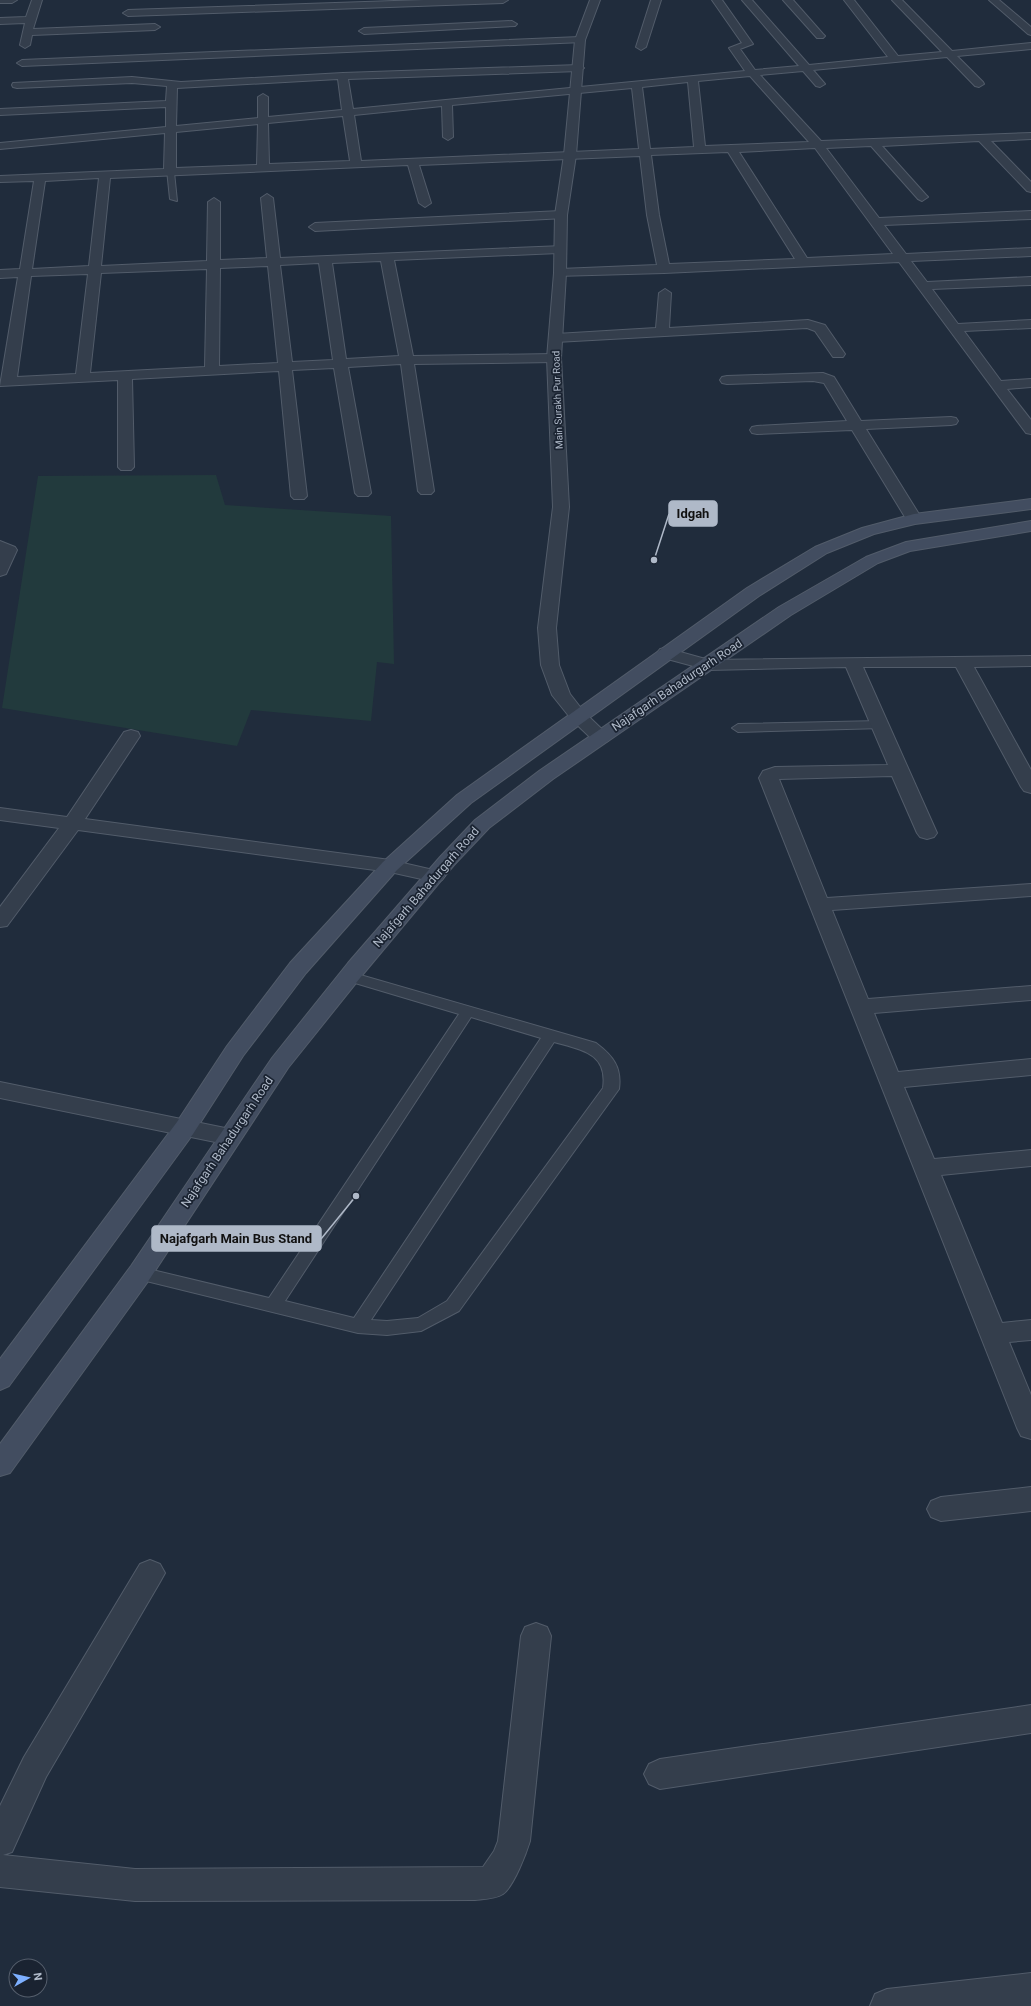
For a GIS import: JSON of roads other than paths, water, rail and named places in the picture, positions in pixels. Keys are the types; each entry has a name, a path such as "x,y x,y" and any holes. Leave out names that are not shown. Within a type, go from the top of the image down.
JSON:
{"main road":[{"path":"0,1379 185,1128 235,1051 298,968 390,866 464,799 753,592 821,550 868,531 914,519 1031,504"},
{"name":"Najafgarh Bahadurgarh Road","path":"0,1465 140,1273 280,1063 435,876 482,824 546,774 708,665 785,611 872,560 906,547 1031,526"}],"street":[{"path":"0,0 12,0"},
{"path":"8,123 5,112 19,74 30,20 37,0"},
{"path":"128,13 358,9 427,1 503,0"},
{"name":"Main Surakh Pur Road","path":"595,0 580,40 570,155 561,215 559,249 560,274 554,358 561,507 547,628 550,665 561,696 578,716 602,737"},
{"path":"641,47 656,0"},
{"path":"717,0 752,45 734,48 752,73 817,144 997,385 1029,424"},
{"path":"747,0 820,84"},
{"path":"788,0 820,36"},
{"path":"849,0 895,59"},
{"path":"897,0 979,84"},
{"path":"994,0 1031,32"},
{"path":"358,9 369,50"},
{"path":"503,45 516,14"},
{"path":"0,21 30,20"},
{"path":"364,31 512,24"},
{"path":"28,32 163,26"},
{"path":"19,74 369,50 503,45 580,40"},
{"path":"770,44 785,43"},
{"path":"5,134 1,147 576,89 1031,46"},
{"path":"19,74 178,84 343,76 578,68"},
{"path":"343,76 347,112 356,165"},
{"path":"692,79 700,149"},
{"path":"170,172 173,104 172,87 178,84"},
{"path":"637,84 653,215 664,269"},
{"path":"263,97 263,168"},
{"path":"447,102 448,137"},
{"path":"5,112 173,104"},
{"path":"0,179 1031,136"},
{"path":"982,138 1031,189"},
{"path":"873,142 922,198"},
{"path":"731,148 803,262"},
{"path":"413,162 425,203"},
{"path":"1007,164 1023,164"},
{"path":"83,377 105,175"},
{"path":"40,178 25,273 5,381 407,360 554,358"},
{"path":"267,198 299,496"},
{"path":"212,370 214,202"},
{"path":"315,227 561,215"},
{"path":"876,222 1031,215"},
{"path":"0,274 559,249"},
{"path":"560,274 1031,252"},
{"path":"387,257 407,360 426,491"},
{"path":"325,259 340,364 363,493"},
{"path":"923,286 1031,281"},
{"path":"662,332 665,293"},
{"path":"556,338 808,324 820,328 838,354"},
{"path":"954,328 1031,324"},
{"path":"125,375 126,467"},
{"path":"727,380 823,378 829,380 914,519"},
{"path":"997,385 1031,383"},
{"path":"756,430 952,421"},
{"path":"0,546 9,550 0,571"},
{"path":"666,653 708,665 852,662 1031,661"},
{"path":"962,661 1031,787"},
{"path":"852,662 927,833"},
{"path":"0,921 73,823 131,736"},
{"path":"900,770 775,773 770,775 769,778 860,1007 1031,1428"},
{"path":"0,814 390,866 435,876"},
{"path":"819,905 1031,890"},
{"path":"860,1007 1031,993"},
{"path":"890,1081 1031,1066"},
{"path":"0,1090 230,1137"},
{"path":"926,1168 1031,1158"},
{"path":"993,1334 1031,1330"},
{"path":"941,1509 1031,1499"},
{"path":"0,1841 35,1767 150,1572"},
{"path":"0,1871 135,1885 475,1884 492,1882 507,1860 514,1841 536,1636"},
{"path":"660,1774 1031,1719"},
{"path":"888,2006 1031,1990"}],"lane":[{"path":"170,172 174,199"},
{"path":"738,728 880,725"},
{"path":"140,1273 358,1326 387,1328 421,1324 453,1306 611,1089 614,1074 607,1058 591,1047 350,977"},
{"path":"273,1305 468,1011"},
{"path":"358,1326 551,1035"}],"place":[{"name":"Idgah","path":"654,560"},
{"name":"Najafgarh Main Bus Stand","path":"356,1196"}]}
